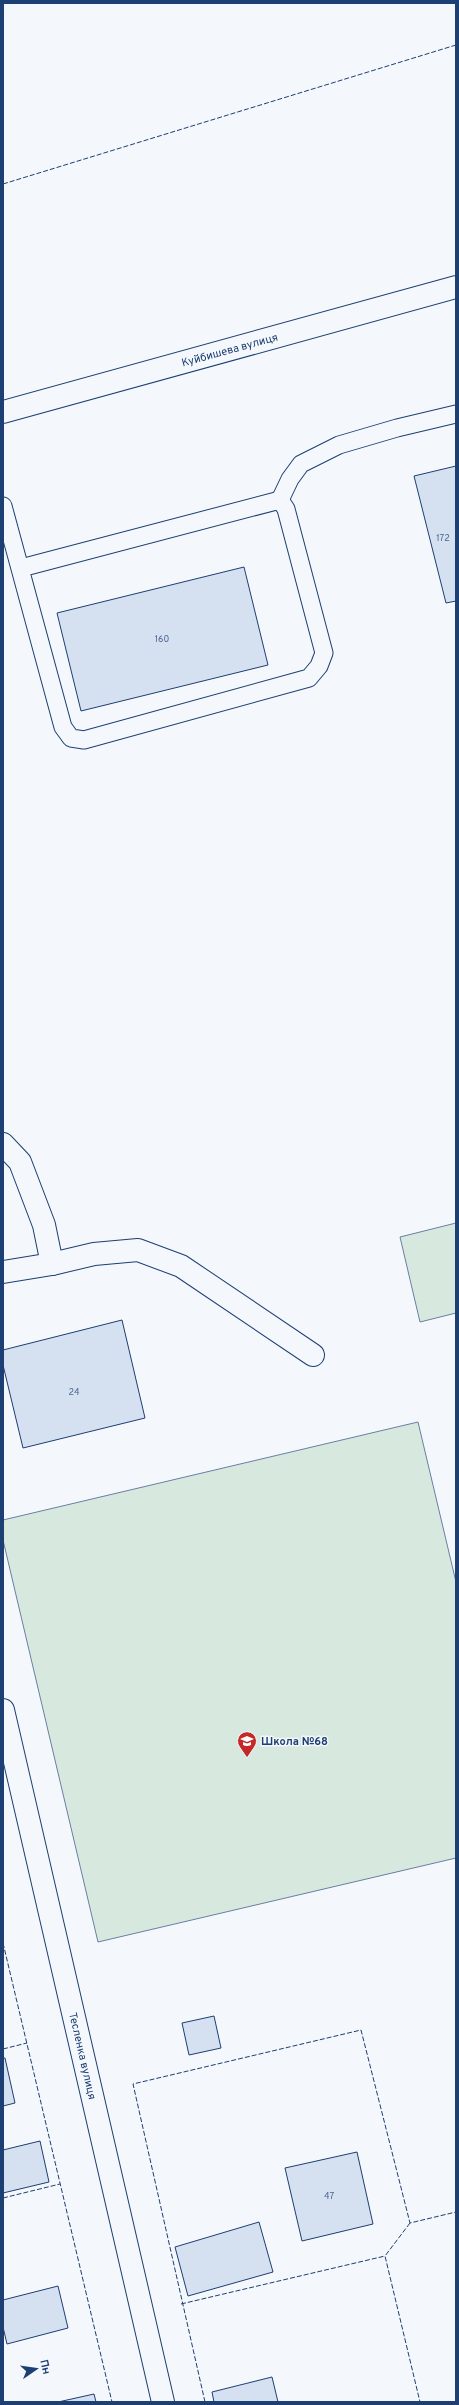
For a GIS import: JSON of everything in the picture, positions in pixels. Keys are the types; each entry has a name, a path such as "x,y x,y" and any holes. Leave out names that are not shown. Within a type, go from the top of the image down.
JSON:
{"street":[{"name":"Куйбишева вулиця","path":"3,412 456,287"},
{"path":"3,1144 20,1162 44,1225 52,1264"},
{"path":"3,1272 52,1264 94,1254 138,1250 181,1266 314,1355"},
{"name":"Тесленка вулиця","path":"3,1710 163,2402"}],"lane":[{"path":"21,568 280,500 290,479 301,464 339,445 397,428 456,414"},
{"path":"3,506 63,727 70,738 84,740 309,678 319,666 324,653 286,509 280,500"}],"shaded area":[{"path":"456,1223 456,1313 420,1322 400,1237"},
{"name":"Школа №68","path":"418,1422 456,1582 456,1858 98,1942 3,1540 3,1520"}],"building":[{"path":"456,466 456,601 446,603 414,476"},
{"path":"244,567 268,665 81,711 57,613"},
{"path":"122,1320 145,1418 23,1448 3,1365 3,1350"},
{"path":"214,2016 221,2048 189,2055 182,2023"},
{"path":"3,2058 5,2058 15,2103 3,2106"},
{"path":"40,2141 49,2182 3,2193 3,2150"},
{"path":"357,2152 373,2224 302,2241 285,2168"},
{"path":"259,2222 273,2272 188,2296 175,2247"},
{"path":"58,2286 68,2328 7,2344 3,2327 3,2300"},
{"path":"272,2377 278,2402 214,2402 212,2392"},
{"path":"94,2394 96,2402 58,2402"}],"fence":[{"path":"3,184 456,45"},
{"path":"3,1943 112,2402"},
{"path":"205,2402 133,2084 361,2030 410,2223 456,2212"},
{"path":"3,2049 27,2043"},
{"path":"3,2198 60,2184"},
{"path":"410,2223 385,2256 420,2402"},
{"path":"181,2304 385,2256"}],"place":[{"name":"Школа №68","path":"247,1758"}]}
